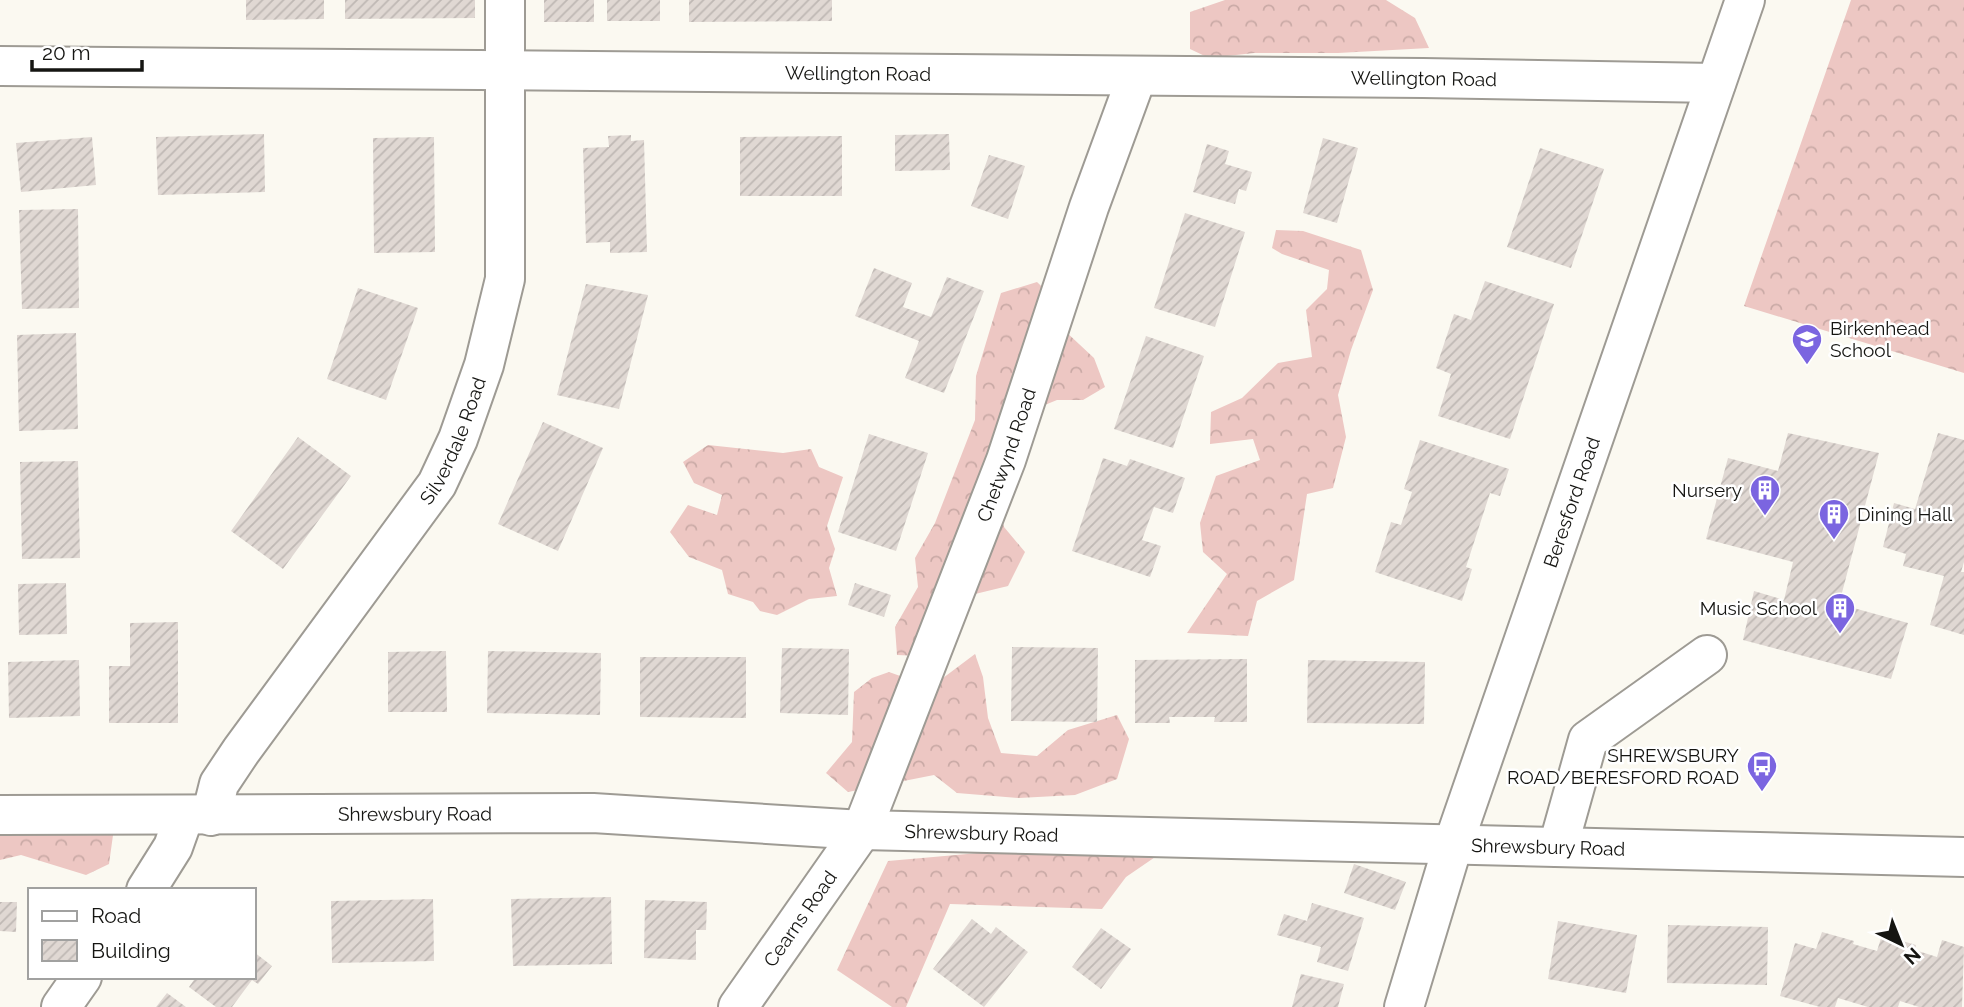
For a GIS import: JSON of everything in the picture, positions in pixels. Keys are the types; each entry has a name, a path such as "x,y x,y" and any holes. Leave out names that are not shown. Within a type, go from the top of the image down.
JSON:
{"street":[{"name":"Silverdale Road","path":"147,888 173,847 314,649 437,484 458,439 484,365 505,279 505,0"},
{"name":"Beresford Road","path":"1404,1007 1453,845 1745,0"},
{"name":"Wellington Road","path":"0,66 1716,83"},
{"name":"Chetwynd Road","path":"862,830 1006,460 1088,207 1136,76"},
{"path":"1558,848 1588,740 1707,655"},
{"name":"Shrewsbury Road","path":"0,815 593,813 862,830 1964,857"},
{"name":"Cearns Road","path":"738,1007 862,830"},
{"path":"61,1007 81,979"}],"green space":[{"path":"1225,0 1386,0 1415,18 1429,48 1338,53 1254,53 1209,58 1190,49 1190,12"},
{"path":"1851,0 1964,0 1964,373 1744,306"},
{"path":"1276,230 1303,231 1361,250 1373,290 1338,395 1346,437 1333,488 1307,494 1294,580 1257,601 1248,636 1187,633 1227,574 1203,552 1200,523 1216,476 1260,460 1253,439 1210,444 1211,412 1242,398 1278,363 1312,357 1306,310 1327,289 1329,270 1272,248"},
{"path":"1037,282 1064,308 1064,330 1094,358 1105,387 1083,400 1057,400 1030,411 999,503 1004,527 1025,552 1008,586 971,595 943,657 897,655 895,627 918,587 915,558 935,523 975,420 976,376 1001,293"},
{"path":"708,445 783,453 811,449 819,467 843,477 827,526 835,549 829,568 837,596 809,599 777,615 760,611 753,602 728,594 722,570 689,557 670,532 688,505 717,515 722,495 694,483 683,462"},
{"path":"975,654 983,677 988,718 1001,753 1037,756 1068,730 1117,715 1129,739 1117,779 1075,795 1019,798 957,793 934,775 848,792 826,773 852,742 854,692 872,678 889,672 931,687"},
{"path":"0,825 114,828 109,864 86,875 21,855 0,860"},
{"path":"1056,846 1161,853 1126,877 1102,909 950,904 906,1007 892,1007 837,970 888,861"}],"building":[{"path":"246,0 324,0 324,19 246,20"},
{"path":"345,0 475,0 475,18 345,19"},
{"path":"544,0 594,0 594,22 544,22"},
{"path":"607,0 660,0 660,21 607,21"},
{"path":"689,0 832,0 832,21 689,22"},
{"path":"264,134 265,192 158,195 156,137"},
{"path":"949,134 950,170 895,171 895,135"},
{"path":"631,135 631,141 644,140 647,252 610,253 610,242 586,243 583,148 609,147 608,136"},
{"path":"842,136 842,196 740,196 740,137"},
{"path":"92,137 96,185 21,192 16,143"},
{"path":"434,137 435,252 374,253 373,138"},
{"path":"1323,138 1358,148 1337,223 1303,213"},
{"path":"1207,144 1229,151 1225,164 1252,172 1246,191 1239,189 1235,204 1193,192"},
{"path":"1540,148 1604,169 1571,268 1507,247"},
{"path":"989,155 1025,166 1008,219 971,206"},
{"path":"78,209 79,308 22,309 19,210"},
{"path":"1185,213 1245,232 1215,327 1154,308"},
{"path":"874,268 912,283 903,307 931,317 947,277 984,291 944,393 905,378 919,341 855,316"},
{"path":"1485,281 1554,304 1510,439 1438,416 1451,374 1436,368 1454,314 1471,320"},
{"path":"586,284 648,295 619,409 557,395"},
{"path":"358,288 418,308 386,400 327,379"},
{"path":"76,333 78,429 19,431 17,335"},
{"path":"1146,336 1204,356 1173,448 1114,429"},
{"path":"543,422 603,448 558,551 498,524"},
{"path":"1788,433 1879,453 1839,604 1908,623 1891,679 1743,640 1754,591 1784,600 1793,562 1706,539 1728,458 1778,471"},
{"path":"1938,433 1964,440 1964,562 1961,572 1964,572 1964,635 1930,625 1944,576 1903,566 1906,554 1883,547 1894,503 1915,509"},
{"path":"869,434 928,453 896,551 838,532"},
{"path":"298,437 351,476 283,569 231,531"},
{"path":"1420,440 1509,469 1500,496 1490,493 1466,567 1472,569 1462,601 1375,572 1391,522 1401,525 1412,492 1404,489"},
{"path":"1103,458 1127,466 1130,459 1185,478 1173,513 1154,507 1142,540 1161,546 1150,577 1072,551"},
{"path":"78,461 80,558 22,559 20,462"},
{"path":"66,583 67,634 19,635 18,584"},
{"path":"855,583 891,595 884,617 848,605"},
{"path":"178,622 178,723 109,723 109,666 130,666 130,623"},
{"path":"1012,647 1098,648 1097,722 1011,721"},
{"path":"782,648 849,649 848,715 780,713"},
{"path":"446,651 447,712 388,712 388,652"},
{"path":"488,651 601,653 600,715 487,713"},
{"path":"640,657 746,657 746,718 640,717"},
{"path":"1247,659 1247,722 1214,722 1215,717 1169,717 1170,723 1135,723 1135,660"},
{"path":"79,660 80,716 9,718 8,662"},
{"path":"1308,660 1425,662 1424,724 1307,723"},
{"path":"1354,864 1406,882 1395,910 1344,893"},
{"path":"611,897 612,964 513,966 511,899"},
{"path":"433,899 434,961 332,963 331,901"},
{"path":"645,900 707,902 706,930 696,930 696,960 644,958"},
{"path":"0,902 17,902 16,932 0,931"},
{"path":"1312,903 1364,918 1348,971 1317,962 1321,947 1277,935 1284,914 1307,921"},
{"path":"972,919 991,934 996,927 1028,952 984,1007 933,969"},
{"path":"1558,921 1637,935 1626,993 1548,979"},
{"path":"1668,925 1768,927 1767,985 1667,983"},
{"path":"1101,928 1131,949 1101,989 1072,967"},
{"path":"1822,932 1877,951 1882,935 1916,945 1915,950 1937,957 1942,940 1964,947 1962,1007 1919,1007 1900,1001 1898,1007 1868,1007 1838,998 1835,1007 1820,1007 1780,996 1795,943 1816,949"},
{"path":"256,954 272,966 258,984 252,980 232,1007 216,1007 189,987 195,979 256,979"},
{"path":"1301,974 1344,984 1338,1007 1292,1007"},
{"path":"167,993 186,1007 156,1007"}],"place":[{"name":"Birkenhead School","path":"1807,366"},
{"name":"Nursery","path":"1765,517"},
{"name":"Dining Hall","path":"1834,541"},
{"name":"Music School","path":"1840,635"},
{"name":"SHREWSBURY ROAD/BERESFORD ROAD","path":"1762,793"}]}
